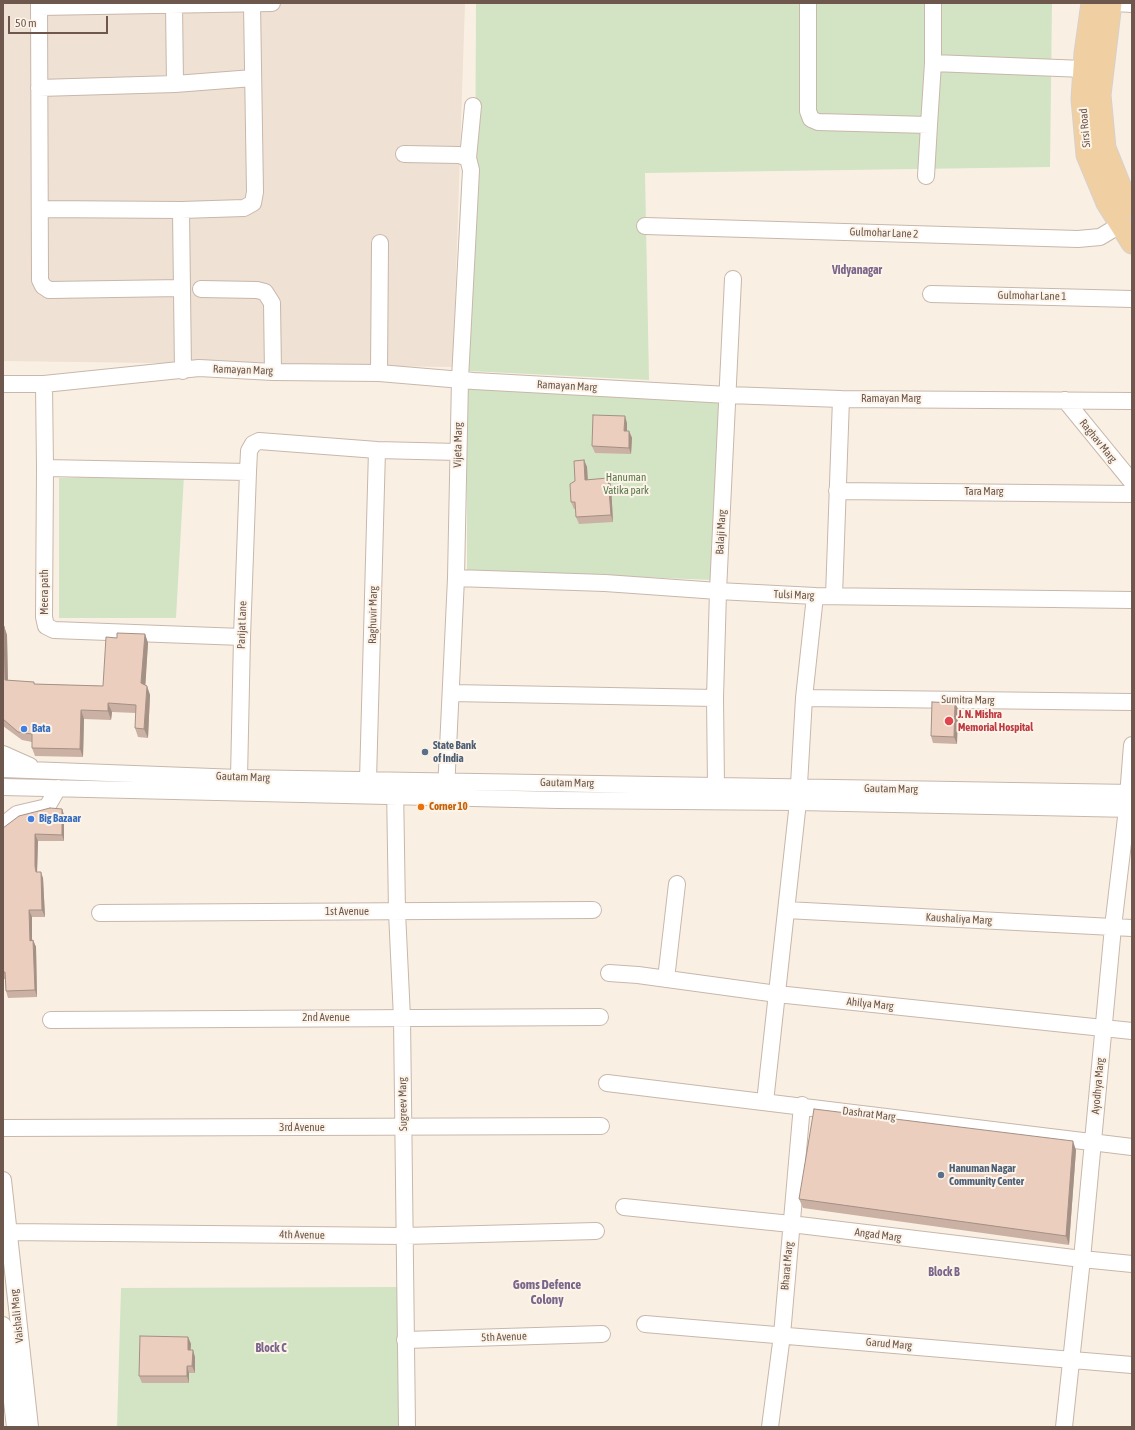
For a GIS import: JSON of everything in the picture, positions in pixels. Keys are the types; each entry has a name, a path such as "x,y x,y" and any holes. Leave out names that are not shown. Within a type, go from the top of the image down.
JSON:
{"main road":[{"name":"Sirsi Road","path":"1092,3 1082,99 1087,155 1106,203 1132,243"},
{"name":"Sirsi Road","path":"1112,3 1100,95 1105,148 1123,193 1132,207"}],"street":[{"path":"181,288 49,290 43,286 40,280 41,209 39,5 272,3"},
{"path":"808,3 808,111 811,120 818,122 929,125"},
{"path":"926,176 933,62 932,3"},
{"path":"1115,3 1132,4"},
{"path":"41,209 181,210 244,208 254,203 252,4"},
{"path":"174,5 174,84"},
{"path":"933,62 1084,69"},
{"path":"39,88 174,84 253,78"},
{"name":"Vijeta Marg","path":"446,789 456,578 460,379 471,170 468,158 473,106"},
{"path":"404,154 459,156 468,158"},
{"path":"181,210 183,371"},
{"name":"Gulmohar Lane 2","path":"645,226 1078,239 1100,237 1120,225"},
{"path":"379,373 380,243"},
{"name":"Balaji Marg","path":"716,786 715,698 718,591 733,279"},
{"path":"201,289 257,290 266,292 272,303 273,372"},
{"name":"Gulmohar Lane 1","path":"931,294 1132,299"},
{"name":"Ramayan Marg","path":"3,384 44,384 183,371 199,368 273,372 379,373 728,395 841,399 1132,401"},
{"name":"Meera path","path":"44,384 44,617 46,626 54,630 242,637"},
{"path":"834,596 841,399"},
{"name":"Raghav Marg","path":"1065,400 1132,482"},
{"name":"Parijat Lane","path":"239,778 248,472 249,451 253,444 259,441 377,450 458,452"},
{"name":"Raghuvir Marg","path":"368,780 377,450"},
{"path":"45,468 248,472"},
{"name":"Tara Marg","path":"837,491 1132,494"},
{"name":"Tulsi Marg","path":"456,578 605,583 815,596 1132,600"},
{"path":"765,1102 799,795 804,698 815,596"},
{"path":"451,693 715,698"},
{"name":"Sumitra Marg","path":"804,698 1132,702"},
{"name":"Ayodhya Marg","path":"1064,1427 1082,1259 1112,927 1130,801 1132,745"},
{"path":"3,754 37,769"},
{"name":"Gautam Marg","path":"3,769 37,769 239,778 368,780 395,788"},
{"name":"Gautam Marg","path":"3,787 446,789 716,786 799,795"},
{"path":"3,798 35,788"},
{"path":"3,826 17,814 47,807 58,788"},
{"name":"Sugreev Marg","path":"395,788 397,912 402,1018 406,1427"},
{"name":"Gautam Marg","path":"446,789 558,800 799,795 1130,801"},
{"path":"666,979 676,884"},
{"name":"1st Avenue","path":"100,913 593,910"},
{"name":"Kaushaliya Marg","path":"786,910 1132,928"},
{"name":"Ahilya Marg","path":"609,973 777,994 1132,1031"},
{"name":"2nd Avenue","path":"51,1020 600,1017"},
{"name":"Dashrat Marg","path":"607,1082 1132,1147"},
{"name":"Bharat Marg","path":"770,1427 782,1335 802,1106"},
{"name":"3rd Avenue","path":"3,1128 403,1128 601,1126"},
{"name":"Vaishali Marg","path":"3,1180 8,1232 7,1253 30,1427"},
{"name":"Angad Marg","path":"624,1207 791,1224 1132,1264"},
{"name":"4th Avenue","path":"8,1232 404,1236 596,1231"},
{"name":"Garud Marg","path":"645,1324 1132,1365"},
{"name":"Vaishali Marg","path":"3,1325 15,1427"},
{"name":"5th Avenue","path":"405,1340 602,1334"}],"shaded area":[{"path":"3,3 465,3 453,367 3,361"}],"green space":[{"path":"476,3 1052,3 1050,167 645,173 649,380 469,371 475,204"},
{"name":"Hanuman Vatika park","path":"467,387 722,396 713,580 467,570"},
{"path":"184,475 176,618 59,618 59,478"},
{"path":"399,1287 398,1427 117,1427 121,1288"}],"building":[{"path":"593,415 625,416 624,431 629,431 629,448 592,446"},
{"path":"584,460 585,480 608,478 611,515 576,517 575,502 571,502 570,484 575,481 574,461"},
{"path":"3,626 5,680 34,682 34,684 103,686 106,637 117,638 117,633 145,634 141,683 147,686 144,729 135,728 136,705 108,703 108,711 81,710 80,749 32,748 32,734 18,732 3,719"},
{"path":"932,702 955,703 954,737 931,736"},
{"path":"50,808 62,809 62,835 35,834 35,866 36,872 41,872 42,910 29,910 30,941 33,940 35,990 6,991 5,972 3,972 3,828 19,816"},
{"name":"Hanuman Nagar Community Center","path":"814,1109 1073,1141 1066,1236 799,1199"},
{"path":"140,1336 188,1337 188,1350 193,1350 192,1366 187,1366 187,1376 139,1376"}],"place":[{"name":"J. N. Mishra Memorial Hospital","path":"949,721"},
{"name":"Bata","path":"24,729"},
{"name":"State Bank of India","path":"425,752"},
{"name":"Corner 10","path":"421,807"},
{"name":"Big Bazaar","path":"31,819"},
{"name":"Hanuman Nagar Community Center","path":"941,1175"}],"district":[{"name":"Vidyanagar","path":"857,270"},
{"name":"Block B","path":"944,1272"},
{"name":"Goms Defence Colony","path":"547,1292"},
{"name":"Block C","path":"271,1348"}]}
